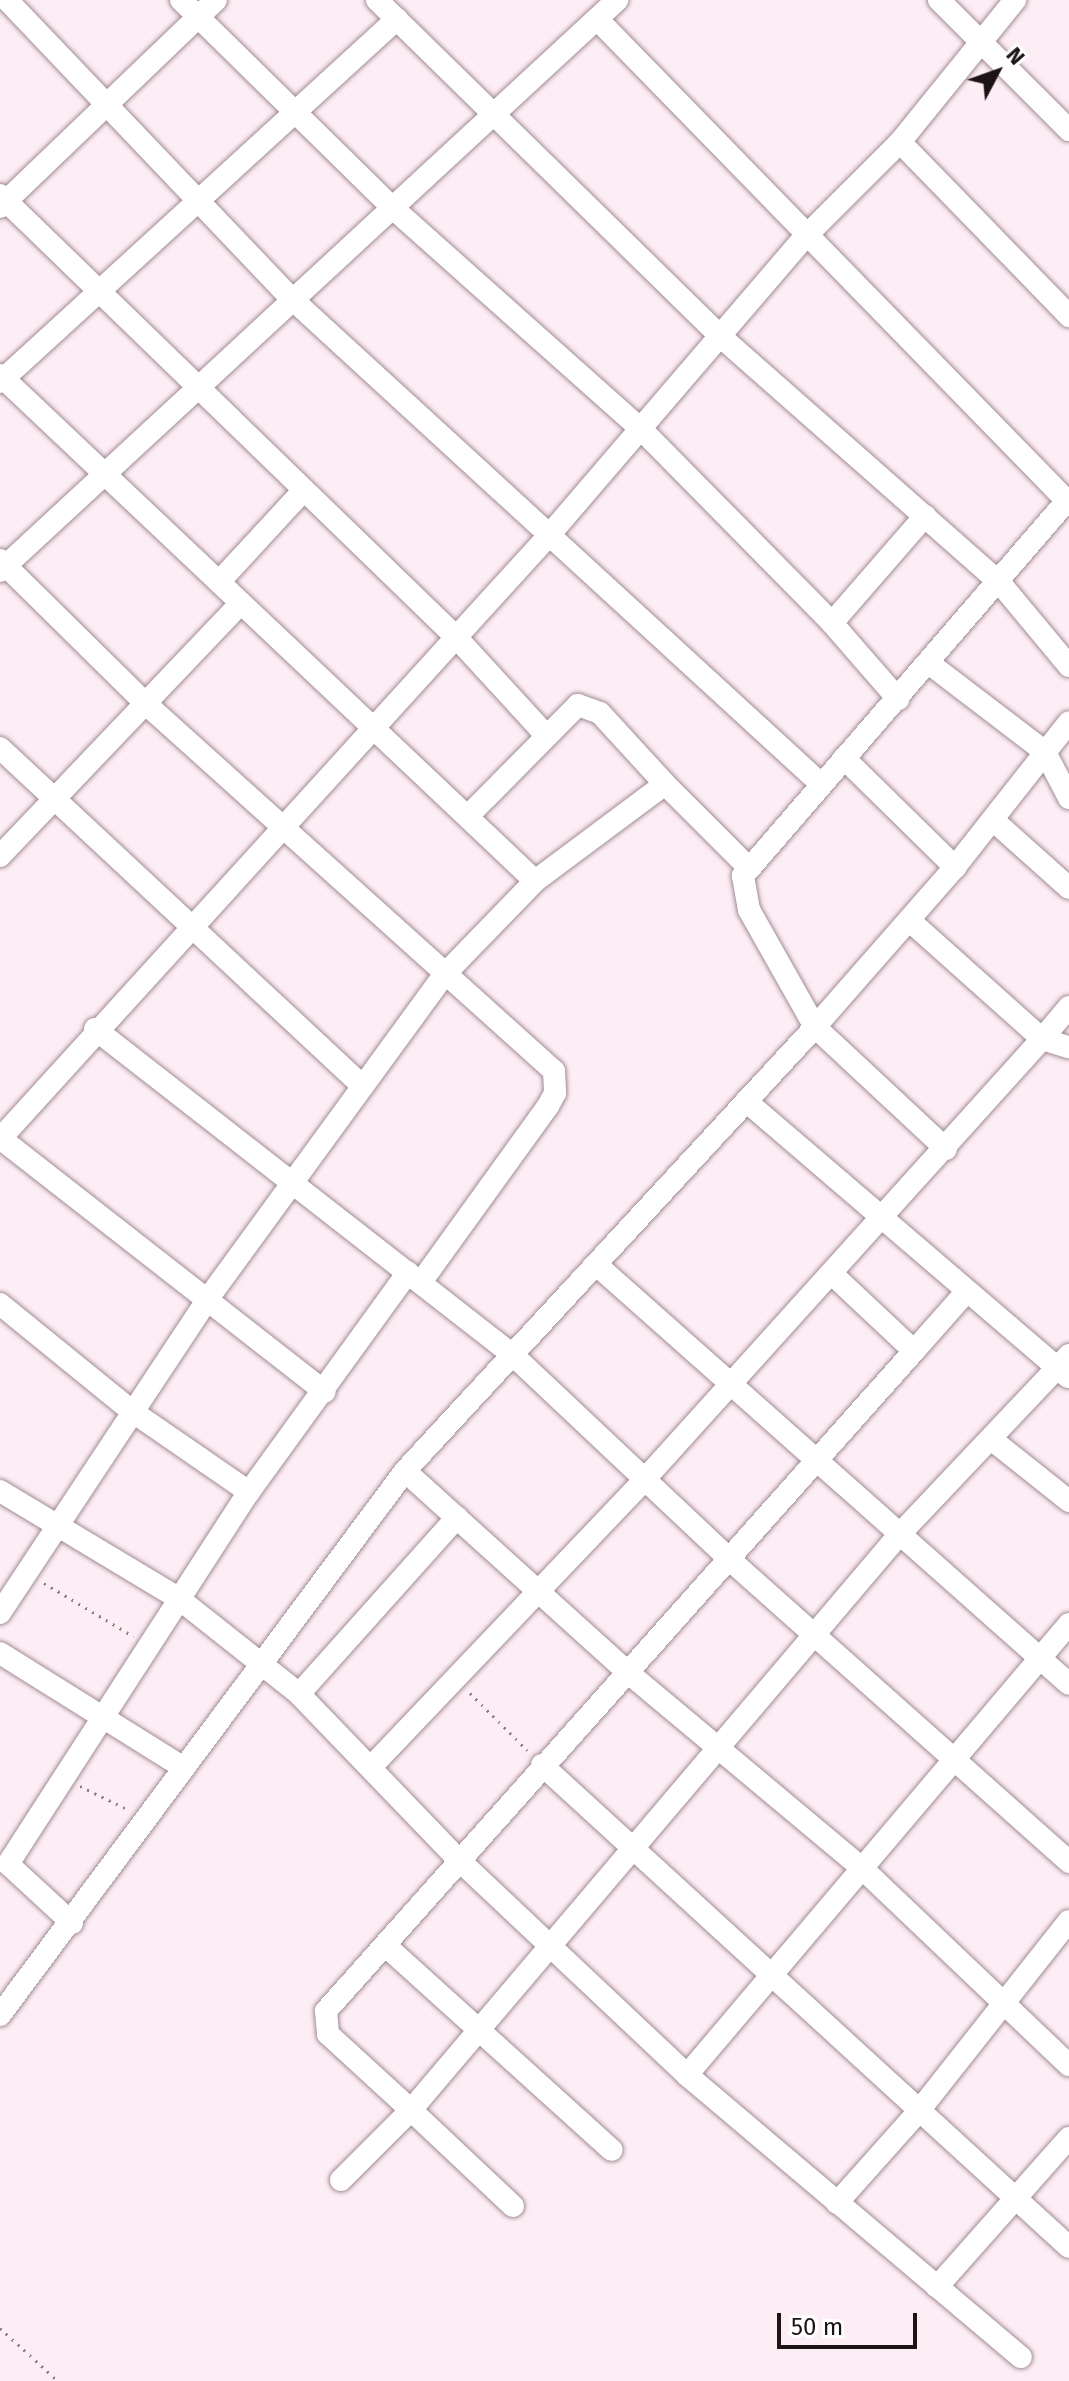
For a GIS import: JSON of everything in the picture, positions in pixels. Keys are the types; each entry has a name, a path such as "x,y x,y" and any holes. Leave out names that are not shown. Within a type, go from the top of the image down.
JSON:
{"street":[{"path":"181,0 395,210 641,429 832,623 898,699"},
{"path":"216,0 107,106 2,201 101,291 197,391 456,637 545,734"},
{"path":"377,0 493,118 720,336 1000,583 1069,666"},
{"path":"72,1923 4,1861 104,1715 249,1492 548,1106 556,1083 546,1060 444,975 145,703 2,566 197,391 292,299 395,210 617,0"},
{"path":"939,0 1069,130"},
{"path":"325,1392 0,1139 95,1029 285,829 551,533 805,237 900,142 1015,0"},
{"path":"6,3 201,199 292,299 551,533 821,784"},
{"path":"397,19 1,379 535,881"},
{"path":"598,20 805,237 1068,501 930,664 747,866 742,891 749,910 815,1027 946,1149"},
{"path":"900,142 1069,316"},
{"path":"219,582 303,491"},
{"path":"832,623 925,516"},
{"path":"0,856 51,797 241,603"},
{"path":"930,664 1045,752 1069,798"},
{"path":"468,816 571,708 590,707 747,866"},
{"path":"0,2015 72,1923 259,1662 405,1471 599,1267 815,1027 955,867 1069,722"},
{"path":"0,748 191,931 363,1086"},
{"path":"844,758 955,867"},
{"path":"0,1613 207,1300 294,1186 444,975 535,881 665,784"},
{"path":"993,820 1069,888"},
{"path":"909,920 1042,1039 1069,1047"},
{"path":"371,1767 645,1479 881,1216 946,1149 1069,1007"},
{"path":"95,1029 514,1356 728,1558 958,1759 1069,1862"},
{"path":"341,2180 411,2110 898,1536 991,1439 1066,1367 967,1291 746,1101"},
{"path":"599,1267 813,1461 1069,1684"},
{"path":"831,1273 914,1351"},
{"path":"513,2206 342,2050 325,2026 326,2011 625,1670 967,1291"},
{"path":"0,1304 133,1412 249,1492"},
{"path":"991,1439 1069,1501"},
{"path":"405,1471 718,1751 864,1870 1069,2065"},
{"path":"0,1491 178,1598 299,1694 459,1860 687,2075 1021,2357"},
{"path":"299,1694 457,1517"},
{"path":"687,2075 774,1977 1069,1624"},
{"path":"0,1653 104,1715 184,1768"},
{"path":"542,1765 1069,2247"},
{"path":"837,2203 918,2112 1069,1921"},
{"path":"386,1946 612,2150"},
{"path":"937,2287 1069,2138"}],"path":[{"path":"27,1573 149,1645"},
{"path":"456,1679 542,1765"},
{"path":"62,1778 147,1818"},
{"path":"0,2328 58,2381"}]}
